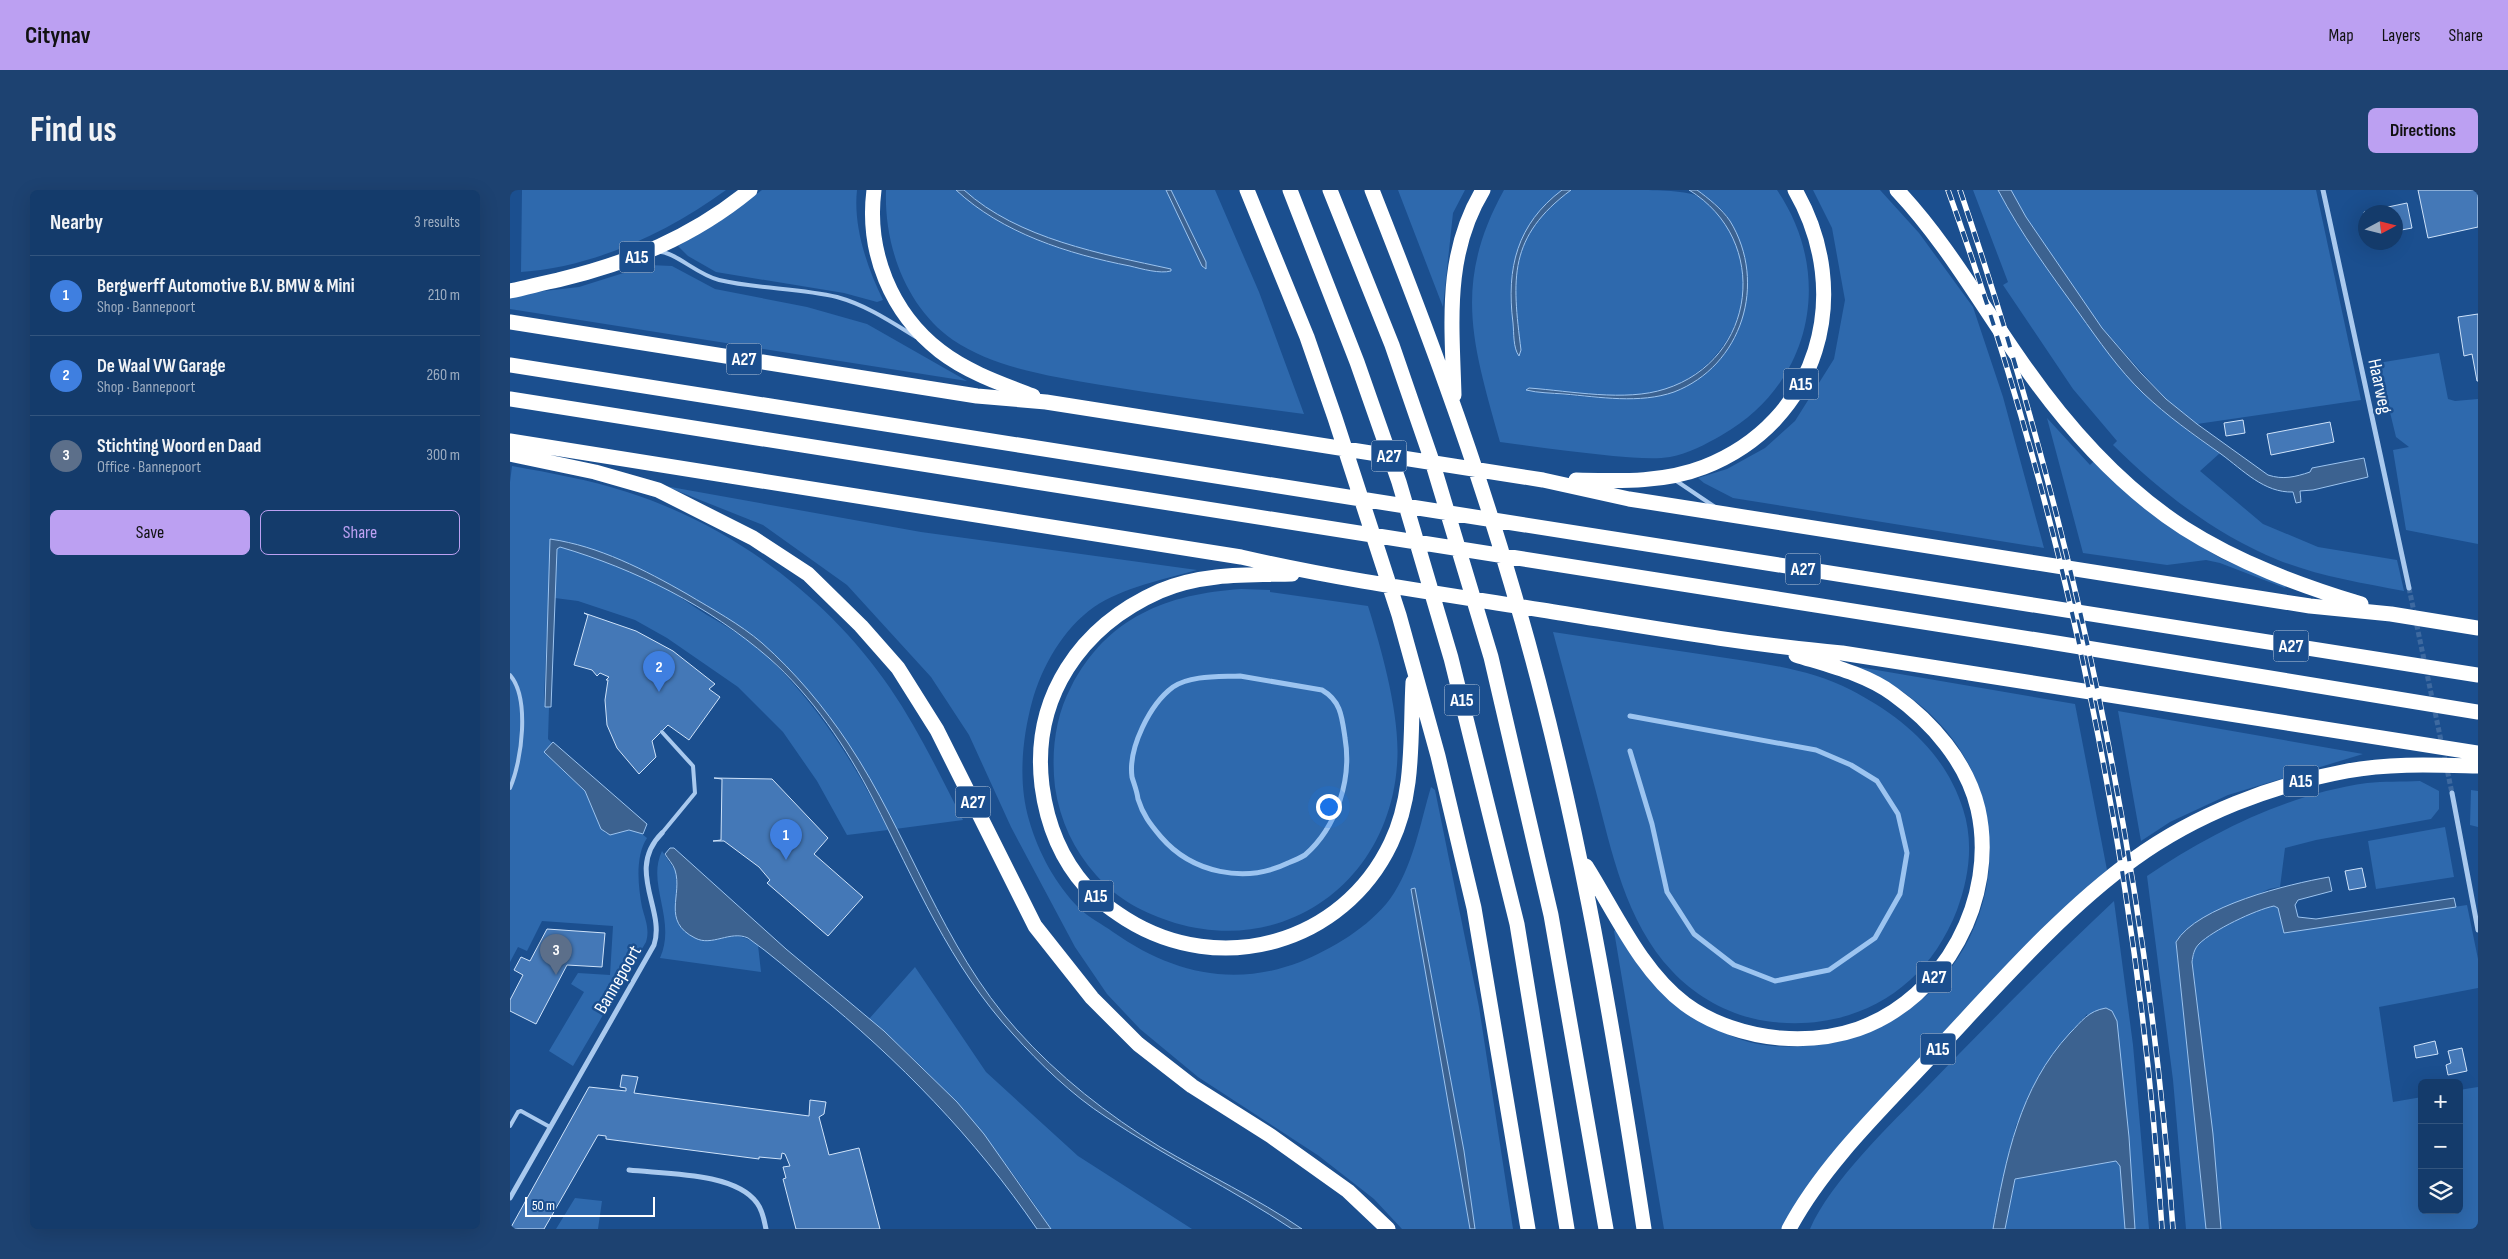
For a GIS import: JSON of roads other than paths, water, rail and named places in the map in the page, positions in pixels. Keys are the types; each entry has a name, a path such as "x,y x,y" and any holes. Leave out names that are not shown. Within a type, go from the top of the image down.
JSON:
{"highway":[{"name":"A15","path":"510,291 592,272 653,251 690,233 750,190"},
{"name":"A27","path":"874,190 872,224 881,269 905,315 941,352 981,375 1046,402"},
{"path":"1242,190 1257,212"},
{"name":"A15","path":"1248,190 1307,337 1335,418 1414,668 1474,908 1528,1229"},
{"name":"A15","path":"1290,190 1357,362 1399,482 1451,658 1517,924 1567,1229"},
{"name":"A15","path":"1330,190 1392,344 1426,443 1491,657 1551,915 1606,1229"},
{"path":"1372,190 1419,309 1455,409 1512,584 1538,681 1580,858 1644,1229"},
{"path":"1455,409 1453,272 1459,244 1483,190"},
{"name":"A15","path":"1543,480 1632,481 1666,477 1704,467 1746,445 1784,411 1807,374 1821,330 1825,300 1823,269 1817,240 1808,212 1795,190"},
{"name":"A27","path":"1899,193 1942,243 2022,362 2076,434 2139,494 2183,528 2239,559 2280,577 2391,614"},
{"name":"A27","path":"510,322 977,396 1046,402 1543,480 1628,499 2310,606 2391,614 2478,628"},
{"name":"A27","path":"510,365 2478,675"},
{"name":"A27","path":"510,399 2056,642 2478,712"},
{"name":"A27","path":"510,441 1241,557 1319,575 1770,646 1842,653 2066,687 2478,753"},
{"name":"A27","path":"510,454 595,472 658,490 753,538 808,574 861,626 898,668 937,730 1035,926 1092,998 1138,1044 1192,1086 1271,1136 1348,1191 1388,1229"},
{"name":"A15","path":"1319,575 1215,577 1162,590 1114,617 1078,652 1058,683 1048,706 1042,731 1040,766 1044,798 1053,834 1070,867 1088,890 1114,911 1142,929 1180,943 1210,948 1236,948 1275,942 1304,932 1325,919 1346,903 1367,882 1382,861 1400,822 1410,774 1414,668"},
{"name":"A27","path":"1580,858 1645,963 1663,984 1686,1005 1742,1032 1804,1040 1832,1036 1859,1029 1898,1008 1927,986 1949,957 1966,926 1976,898 1982,861 1982,834 1977,807 1966,779 1954,756 1930,724 1892,693 1840,669 1770,646"},
{"name":"A15","path":"1789,1229 1799,1210 1860,1132 2057,926 2103,883 2151,847 2190,825 2240,802 2302,781 2348,771 2414,764 2478,766"}],"street":[{"name":"Haarweg","path":"2324,190 2409,588"},
{"path":"2452,793 2478,930"},
{"name":"Bannepoort","path":"510,1198 655,941 647,862 650,847 662,833"},
{"path":"629,1170 707,1179 732,1185 749,1195 758,1204 766,1229"}],"lane":[{"name":"A27","path":"653,251 671,255 700,274 719,280 836,297 859,305 882,315 941,352"},
{"name":"A27","path":"1666,477 1679,482 1724,514"},
{"path":"510,675 520,694 522,707 520,753 510,788"},
{"path":"662,732 693,766 695,793 662,833"},
{"path":"510,1126 518,1112 523,1112 550,1127"},
{"path":"510,1115 515,1117"}],"waterway":[{"path":"1240,676 1322,690 1328,694 1340,710 1347,754 1344,786 1340,801 1326,831 1316,844 1305,855 1271,869 1254,873 1237,873 1203,867 1174,849 1161,837 1147,819 1140,805 1132,777 1133,753 1142,727 1164,695 1173,687 1188,680 1240,676"},
{"path":"1630,716 1816,750 1851,765 1877,781 1898,814 1907,853 1900,894 1875,938 1829,970 1775,981 1734,965 1694,934 1667,892 1652,824 1630,751"}],"tunnel":[{"path":"2409,588 2452,793"}],"railway":[{"path":"1948,190 1991,316 2029,443 2062,572 2091,702 2116,833 2136,965 2151,1097 2162,1229"},
{"path":"1960,190 2001,318 2038,445 2071,574 2100,702 2125,832 2145,963 2161,1095 2173,1229"}],"place":[{"name":"De Waal VW Garage","path":"659,692"},
{"name":"Bergwerff Automotive B.V. BMW & Mini","path":"786,860"},
{"name":"Stichting Woord en Daad","path":"556,975"}]}
